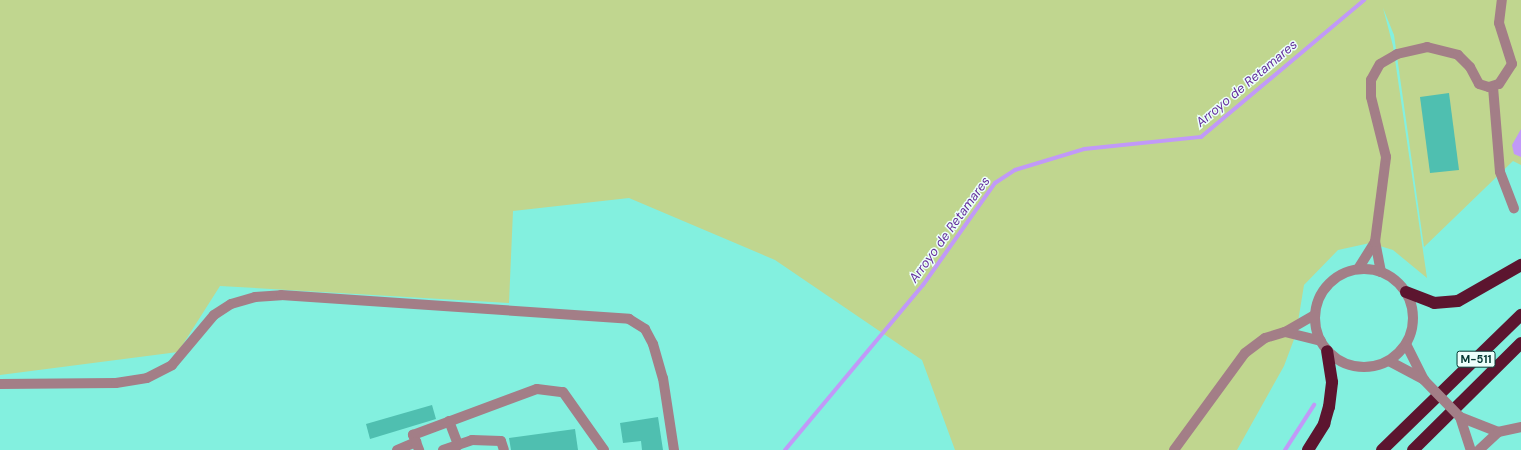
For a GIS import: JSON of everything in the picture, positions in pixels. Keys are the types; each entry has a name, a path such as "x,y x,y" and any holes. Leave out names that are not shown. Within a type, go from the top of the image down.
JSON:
{"highway":[{"path":"1406,292 1434,303 1458,301 1521,265"},
{"name":"M-511","path":"1382,450 1521,315"},
{"name":"M-511","path":"1412,450 1521,343"},
{"path":"1308,450 1324,424 1332,382 1324,346"}],"street":[{"path":"1493,87 1508,75 1512,64 1499,23 1502,0"},
{"path":"1381,272 1375,242 1386,157 1371,97 1371,80 1380,64 1411,49 1436,48 1458,55 1470,67 1479,84 1493,87"},
{"path":"1493,87 1500,172 1514,208"},
{"path":"1174,450 1245,353 1265,338 1285,332 1315,315 1328,284 1358,269 1375,242"},
{"path":"1285,332 1324,346 1356,366 1389,361 1406,344 1414,318 1406,292 1381,272 1358,269"},
{"path":"0,384 116,383 147,378 172,364 214,315 231,304 255,297 281,295 629,319 645,329 653,344 663,378 674,450"},
{"path":"1315,315 1324,346"},
{"path":"1406,344 1424,380"},
{"path":"1389,361 1424,380 1460,417 1498,432 1521,428"},
{"path":"397,450 417,446 413,435 537,389 563,392 604,450"},
{"path":"1460,417 1471,450"},
{"path":"449,421 458,444"},
{"path":"1302,450 1324,424"},
{"path":"1479,450 1498,432"},
{"path":"443,450 472,440 501,441 504,450"}],"green space":[{"path":"0,0 1521,0 1521,165 1513,161 1424,247 1394,35 1383,8 1393,46 1427,278 1393,250 1370,243 1338,250 1304,285 1296,334 1284,366 1237,450 955,450 922,360 775,260 629,198 513,211 509,303 220,286 178,352 0,375"}],"shaded area":[{"path":"1521,129 1521,157 1514,154 1512,145"}],"building":[{"path":"1449,93 1459,170 1430,173 1420,97"},
{"path":"432,405 436,419 370,439 366,424"},
{"path":"658,417 663,450 642,450 641,441 623,443 620,423"},
{"path":"575,429 578,450 511,450 509,438"}],"waterway":[{"name":"Arroyo de Retamares","path":"785,450 923,285 995,183 1015,170 1084,149 1201,137 1364,0"},
{"path":"1285,450 1314,405"}]}
